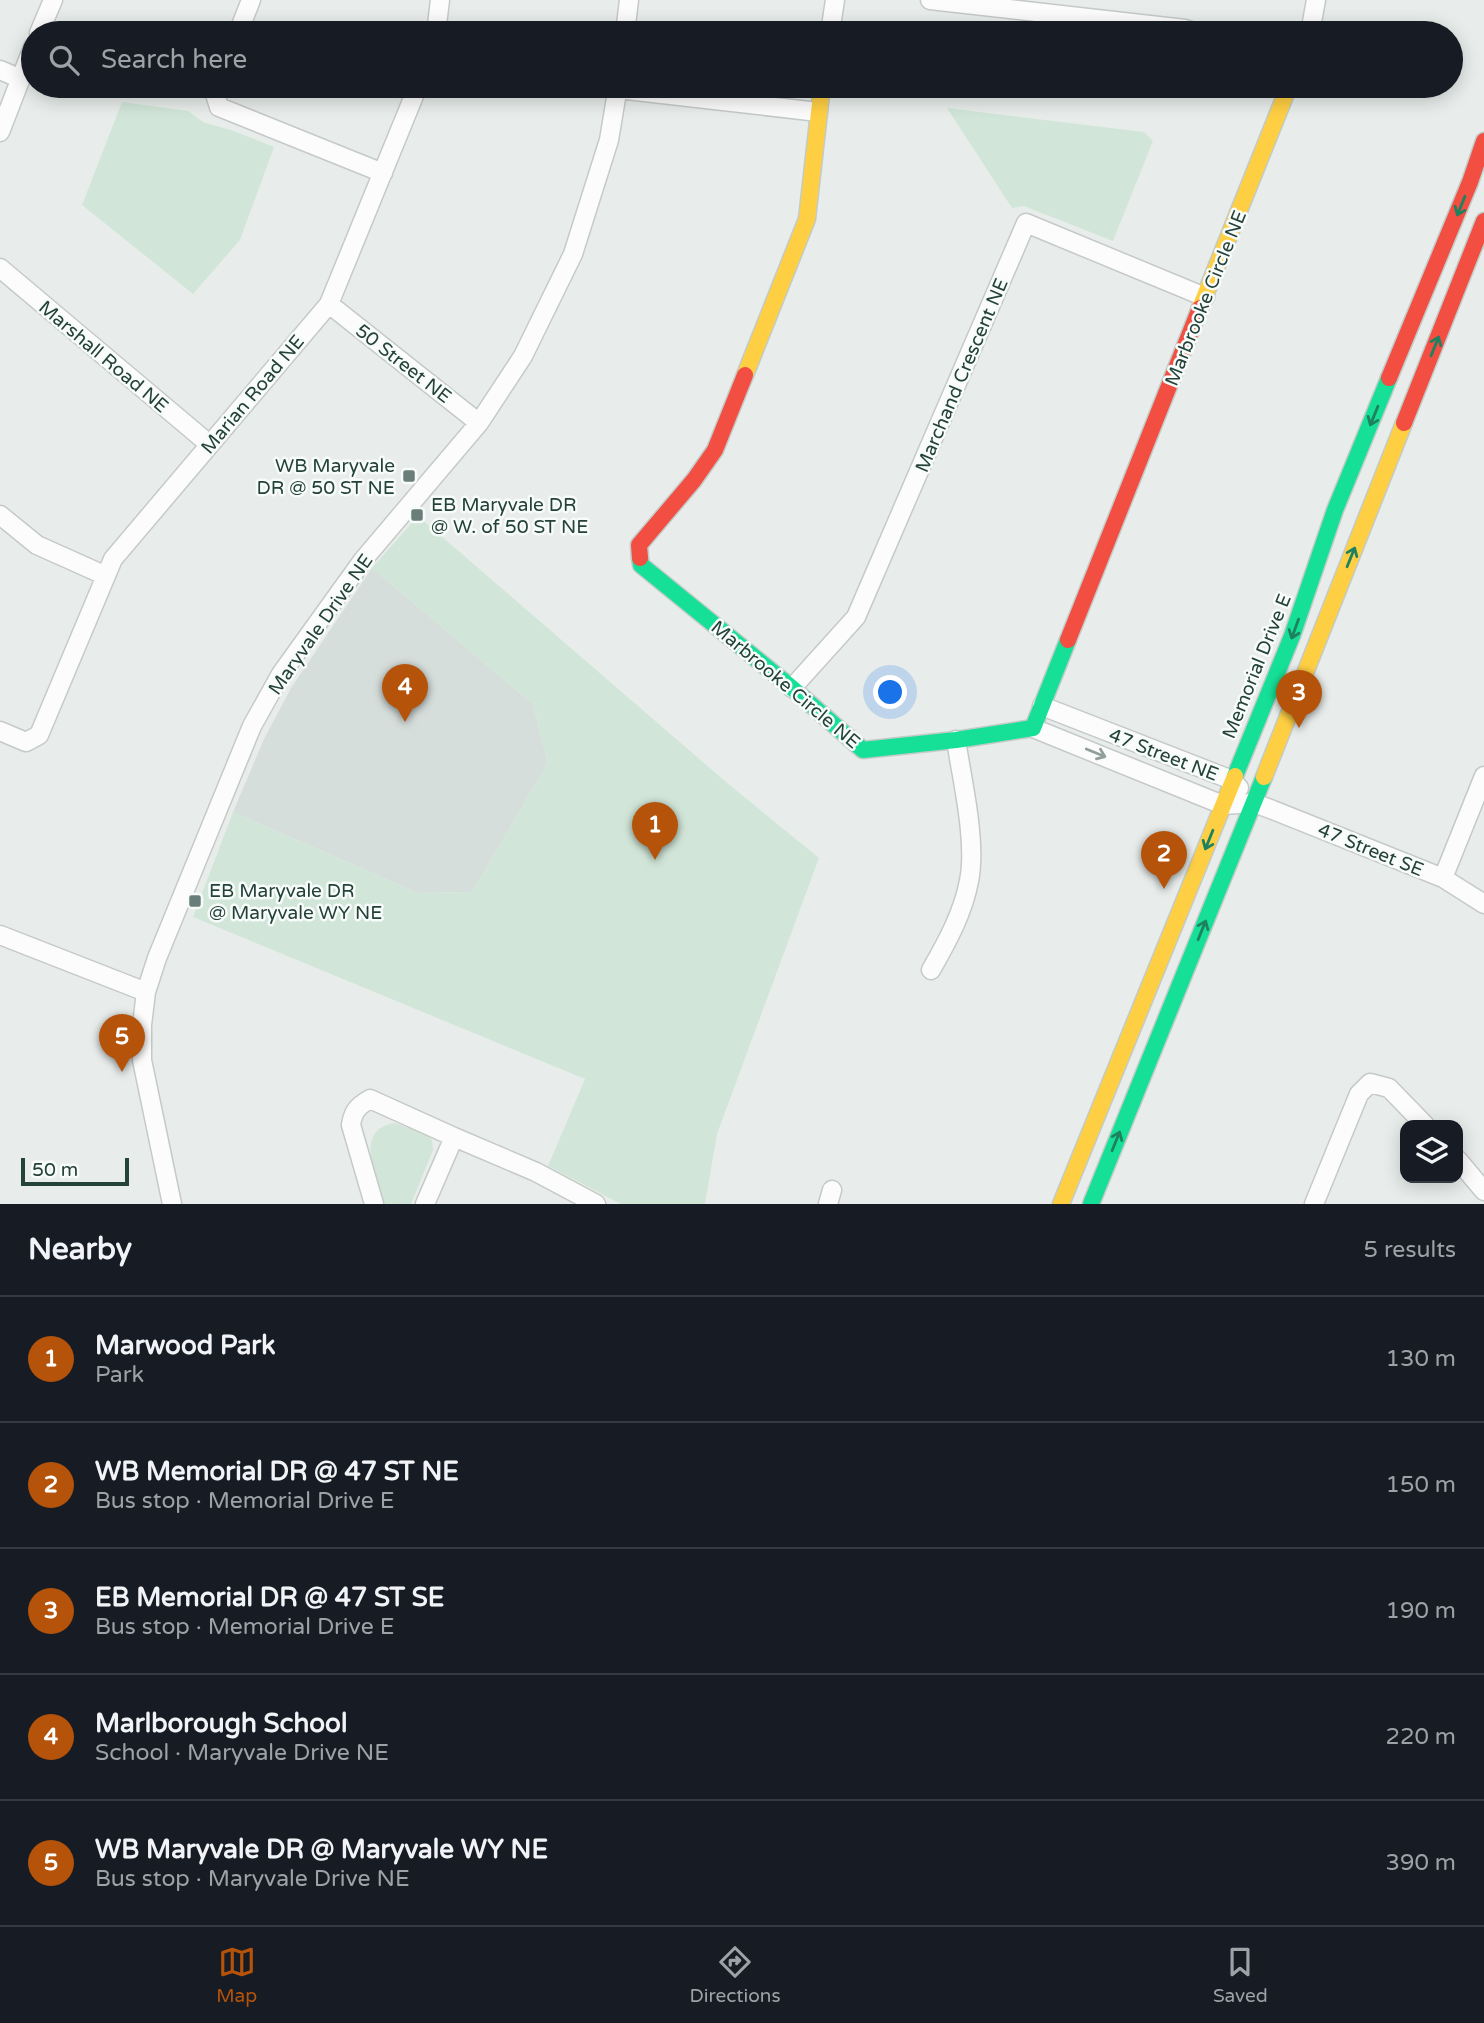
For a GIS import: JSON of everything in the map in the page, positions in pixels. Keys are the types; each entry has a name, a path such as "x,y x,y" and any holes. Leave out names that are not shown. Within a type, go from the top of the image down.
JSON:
{"main road":[{"name":"Marbrooke Circle NE","path":"820,98 807,219 715,450 694,480 639,545 641,565 792,688 863,750 1033,728 1284,98"},
{"name":"Memorial Drive E","path":"1061,1204 1292,636 1335,510 1470,183 1484,141"},
{"path":"1091,1204 1254,803 1484,221"}],"street":[{"path":"44,21 53,0"},
{"path":"243,21 251,0"},
{"path":"437,21 440,0"},
{"path":"626,21 629,0"},
{"path":"832,21 835,0"},
{"path":"930,0 1115,21"},
{"path":"1312,21 1316,0"},
{"path":"0,70 21,79 0,132"},
{"path":"216,98 219,107 383,173"},
{"name":"Marian Road NE","path":"0,731 26,741 39,735 113,559 329,304 413,98"},
{"name":"Maryvale Drive NE","path":"172,1204 142,1060 146,992 157,958 252,726 281,674 363,560 479,423 523,356 573,254 609,140 616,98"},
{"path":"701,98 818,112"},
{"name":"Marchand Crescent NE","path":"792,688 856,617 1027,223 1205,297"},
{"name":"Marshall Road NE","path":"0,268 209,444"},
{"name":"50 Street NE","path":"329,304 479,423"},
{"path":"0,515 37,545 104,575"},
{"name":"47 Street NE","path":"1042,706 1232,780 1254,803"},
{"name":"47 Street NE","path":"1033,728 1223,805 1254,803"},
{"path":"930,970 952,932 970,880 971,841 956,740"},
{"path":"1443,878 1484,776"},
{"name":"47 Street SE","path":"1254,803 1443,878 1484,904"},
{"path":"0,935 146,992"},
{"path":"1314,1204 1360,1094 1370,1083 1389,1088 1420,1120"},
{"path":"374,1204 351,1125 353,1112 370,1100 536,1172 596,1204"},
{"path":"425,1204 454,1137"},
{"path":"1463,1166 1484,1191"}],"shaded area":[{"path":"372,568 533,704 548,763 472,892 418,893 233,812 264,739 291,688"}],"green space":[{"path":"122,102 188,111 203,122 274,147 240,240 193,294 82,205"},
{"path":"947,108 1144,132 1153,141 1113,241 1024,206 1012,208"},
{"path":"418,516 726,782 819,858 717,1134 705,1204 621,1204 548,1166 585,1079 193,917 233,812 418,893 472,892 548,763 533,704 372,568"},
{"path":"395,1123 425,1134 432,1140 433,1150 411,1204 383,1204 373,1168 371,1144 374,1134 382,1127"}],"traffic: fast":[{"path":"1235,776 1292,636 1335,510 1389,378"},
{"path":"640,558 641,565 792,688 863,750 1033,728 1068,640"},
{"path":"1091,1204 1264,777"}],"traffic: slow":[{"path":"745,375 807,219 821,98"},
{"path":"1200,308 1284,98"},
{"path":"1264,777 1404,423"},
{"path":"1061,1204 1235,776"}],"traffic: jam":[{"path":"1389,378 1470,182 1484,141"},
{"path":"1404,423 1484,221"},
{"path":"1068,640 1200,308"},
{"path":"640,558 639,545 694,480 715,450 745,375"}],"place":[{"name":"WB Maryvale DR @ 50 ST NE","path":"409,476"},
{"name":"EB Maryvale DR @ W. of 50 ST NE","path":"417,515"},
{"name":"Marlborough School","path":"405,722"},
{"name":"EB Memorial DR @ 47 ST SE","path":"1299,728"},
{"name":"Marwood Park","path":"655,860"},
{"name":"WB Memorial DR @ 47 ST NE","path":"1164,889"},
{"name":"EB Maryvale DR @ Maryvale WY NE","path":"195,901"},
{"name":"WB Maryvale DR @ Maryvale WY NE","path":"122,1072"}]}
